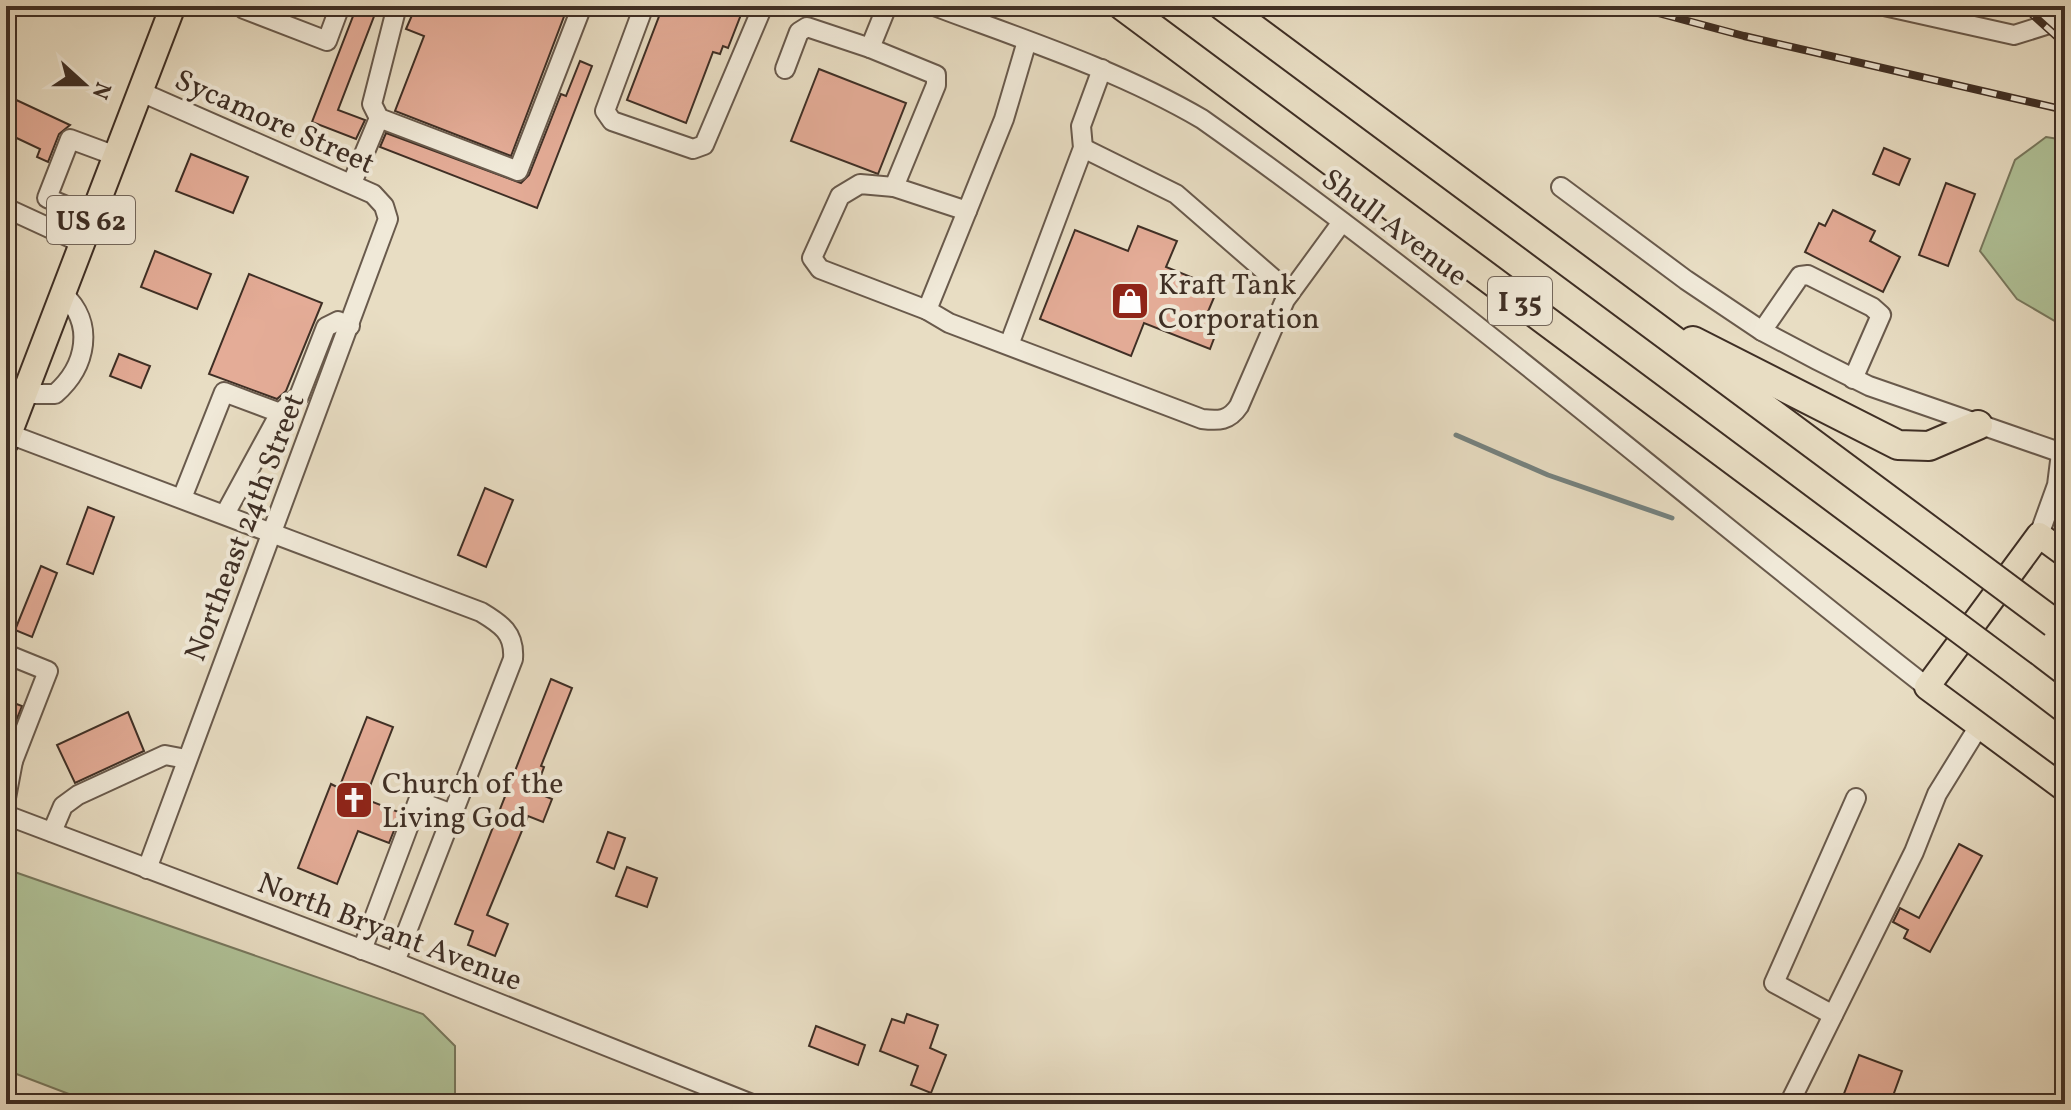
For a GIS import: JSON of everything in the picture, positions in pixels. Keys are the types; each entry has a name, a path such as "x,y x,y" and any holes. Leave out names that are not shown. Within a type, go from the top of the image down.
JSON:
{"highway":[{"name":"I 35","path":"1123,6 2065,708"},
{"name":"I 35","path":"1223,6 2060,627"},
{"path":"1634,313 1780,382 1898,445 1929,446 1978,425"}],"main road":[{"name":"US 62","path":"8,438 173,6"},
{"path":"2065,554 2039,535 1927,687 2065,789"}],"street":[{"path":"242,7 327,41 340,6"},
{"path":"397,6 372,104 379,118 518,171 582,6"},
{"path":"644,6 605,111 612,121 693,149 704,145 763,6"},
{"path":"870,48 887,6"},
{"name":"Shull Avenue","path":"934,6 1159,93 1202,119 1524,362 1746,546 1927,687"},
{"path":"1884,6 2014,35 2065,19"},
{"path":"2046,26 2053,6"},
{"path":"785,69 799,32 807,27 936,75 936,85 894,187"},
{"path":"927,310 1004,119 1027,41"},
{"path":"1009,345 1083,148 1081,126 1102,69"},
{"name":"Sycamore Street","path":"141,92 352,183 373,194 384,206"},
{"path":"352,183 379,118"},
{"path":"93,217 47,198 70,139 116,156"},
{"path":"1083,148 1176,194 1290,293"},
{"path":"967,211 894,187 860,184 840,196 812,258 820,269 927,310 949,323 1202,419 1218,421 1232,417 1239,406 1290,293 1342,222"},
{"path":"1561,187 1686,280 1762,331 1853,379 2063,454 2057,485 2039,535"},
{"name":"Northeast 24th Street","path":"147,869 271,532 384,238 388,219 384,206"},
{"path":"6,208 82,243"},
{"path":"1762,331 1800,276 1808,275 1872,307 1881,315 1878,327 1853,379"},
{"path":"24,394 55,394 70,378 86,333 79,308 63,294"},
{"path":"225,514 233,493 271,434 280,413 299,396 326,327 331,321 350,326"},
{"path":"182,498 224,392 280,413"},
{"path":"8,438 182,498 481,612 509,634 513,659 395,962"},
{"path":"6,654 48,671 9,760 6,798"},
{"path":"1789,1104 1914,852 1937,794 1979,726"},
{"path":"52,832 63,806 78,795 165,755 186,759"},
{"path":"1833,1015 1774,983 1856,798"},
{"path":"362,950 418,801 452,814"},
{"name":"North Bryant Avenue","path":"6,815 395,962 752,1104"}],"green space":[{"path":"2046,137 2065,140 2065,327 2017,299 1980,251 2015,160"},
{"path":"6,869 423,1014 455,1046 455,1104 95,1104 6,1070"}],"building":[{"path":"357,6 378,6 338,110 365,120 356,139 312,122"},
{"path":"416,6 568,6 511,156 395,111 424,36 406,29"},
{"path":"663,6 726,6 742,12 728,48 723,46 720,54 713,52 686,123 627,100"},
{"path":"580,61 592,66 537,208 380,147 386,133 521,183 529,175 561,94 566,96"},
{"path":"819,69 906,103 878,174 791,141"},
{"path":"12,98 70,125 59,134 48,162 37,157 40,149 6,133 6,114"},
{"path":"1884,148 1910,159 1899,185 1873,174"},
{"path":"191,154 248,177 233,213 176,191"},
{"path":"1946,183 1975,194 1948,266 1919,255"},
{"path":"1833,210 1875,231 1870,241 1900,257 1883,292 1805,252 1819,223 1825,226"},
{"name":"Kraft Tank Corporation","path":"1138,226 1177,241 1166,267 1218,288 1207,314 1221,320 1210,349 1144,323 1131,356 1040,319 1075,230 1128,251"},
{"path":"155,251 211,274 197,309 141,287"},
{"path":"249,274 322,303 286,391 277,399 209,374"},
{"path":"119,354 150,366 141,388 110,376"},
{"path":"485,488 513,500 486,567 458,555"},
{"path":"88,507 114,517 93,574 67,564"},
{"path":"41,566 57,573 32,637 15,630"},
{"path":"551,679 572,688 541,766 544,767 535,792 552,799 543,822 528,816 487,915 508,924 495,956 468,945 473,931 455,924"},
{"path":"6,700 22,706 6,746"},
{"path":"128,712 144,751 75,783 57,745"},
{"path":"367,717 393,727 365,799 401,813 389,843 358,831 337,884 298,868 331,784 339,788"},
{"path":"608,832 625,838 614,869 597,862"},
{"path":"1959,844 1982,856 1930,952 1904,938 1908,930 1893,922 1900,908 1919,918"},
{"path":"627,867 657,878 647,907 616,896"},
{"path":"907,1014 938,1025 930,1048 946,1055 931,1093 911,1085 918,1066 880,1051 892,1019 904,1023"},
{"path":"816,1026 865,1045 858,1065 809,1046"},
{"path":"1859,1055 1902,1071 1890,1104 1840,1104"}],"waterway":[{"path":"1456,435 1548,475 1672,518"}],"railway":[{"path":"1632,6 1744,36 2065,110"},
{"path":"2023,6 2065,44"}],"place":[{"name":"Kraft Tank Corporation","path":"1130,301"},
{"name":"Church of the Living God","path":"354,800"}]}
